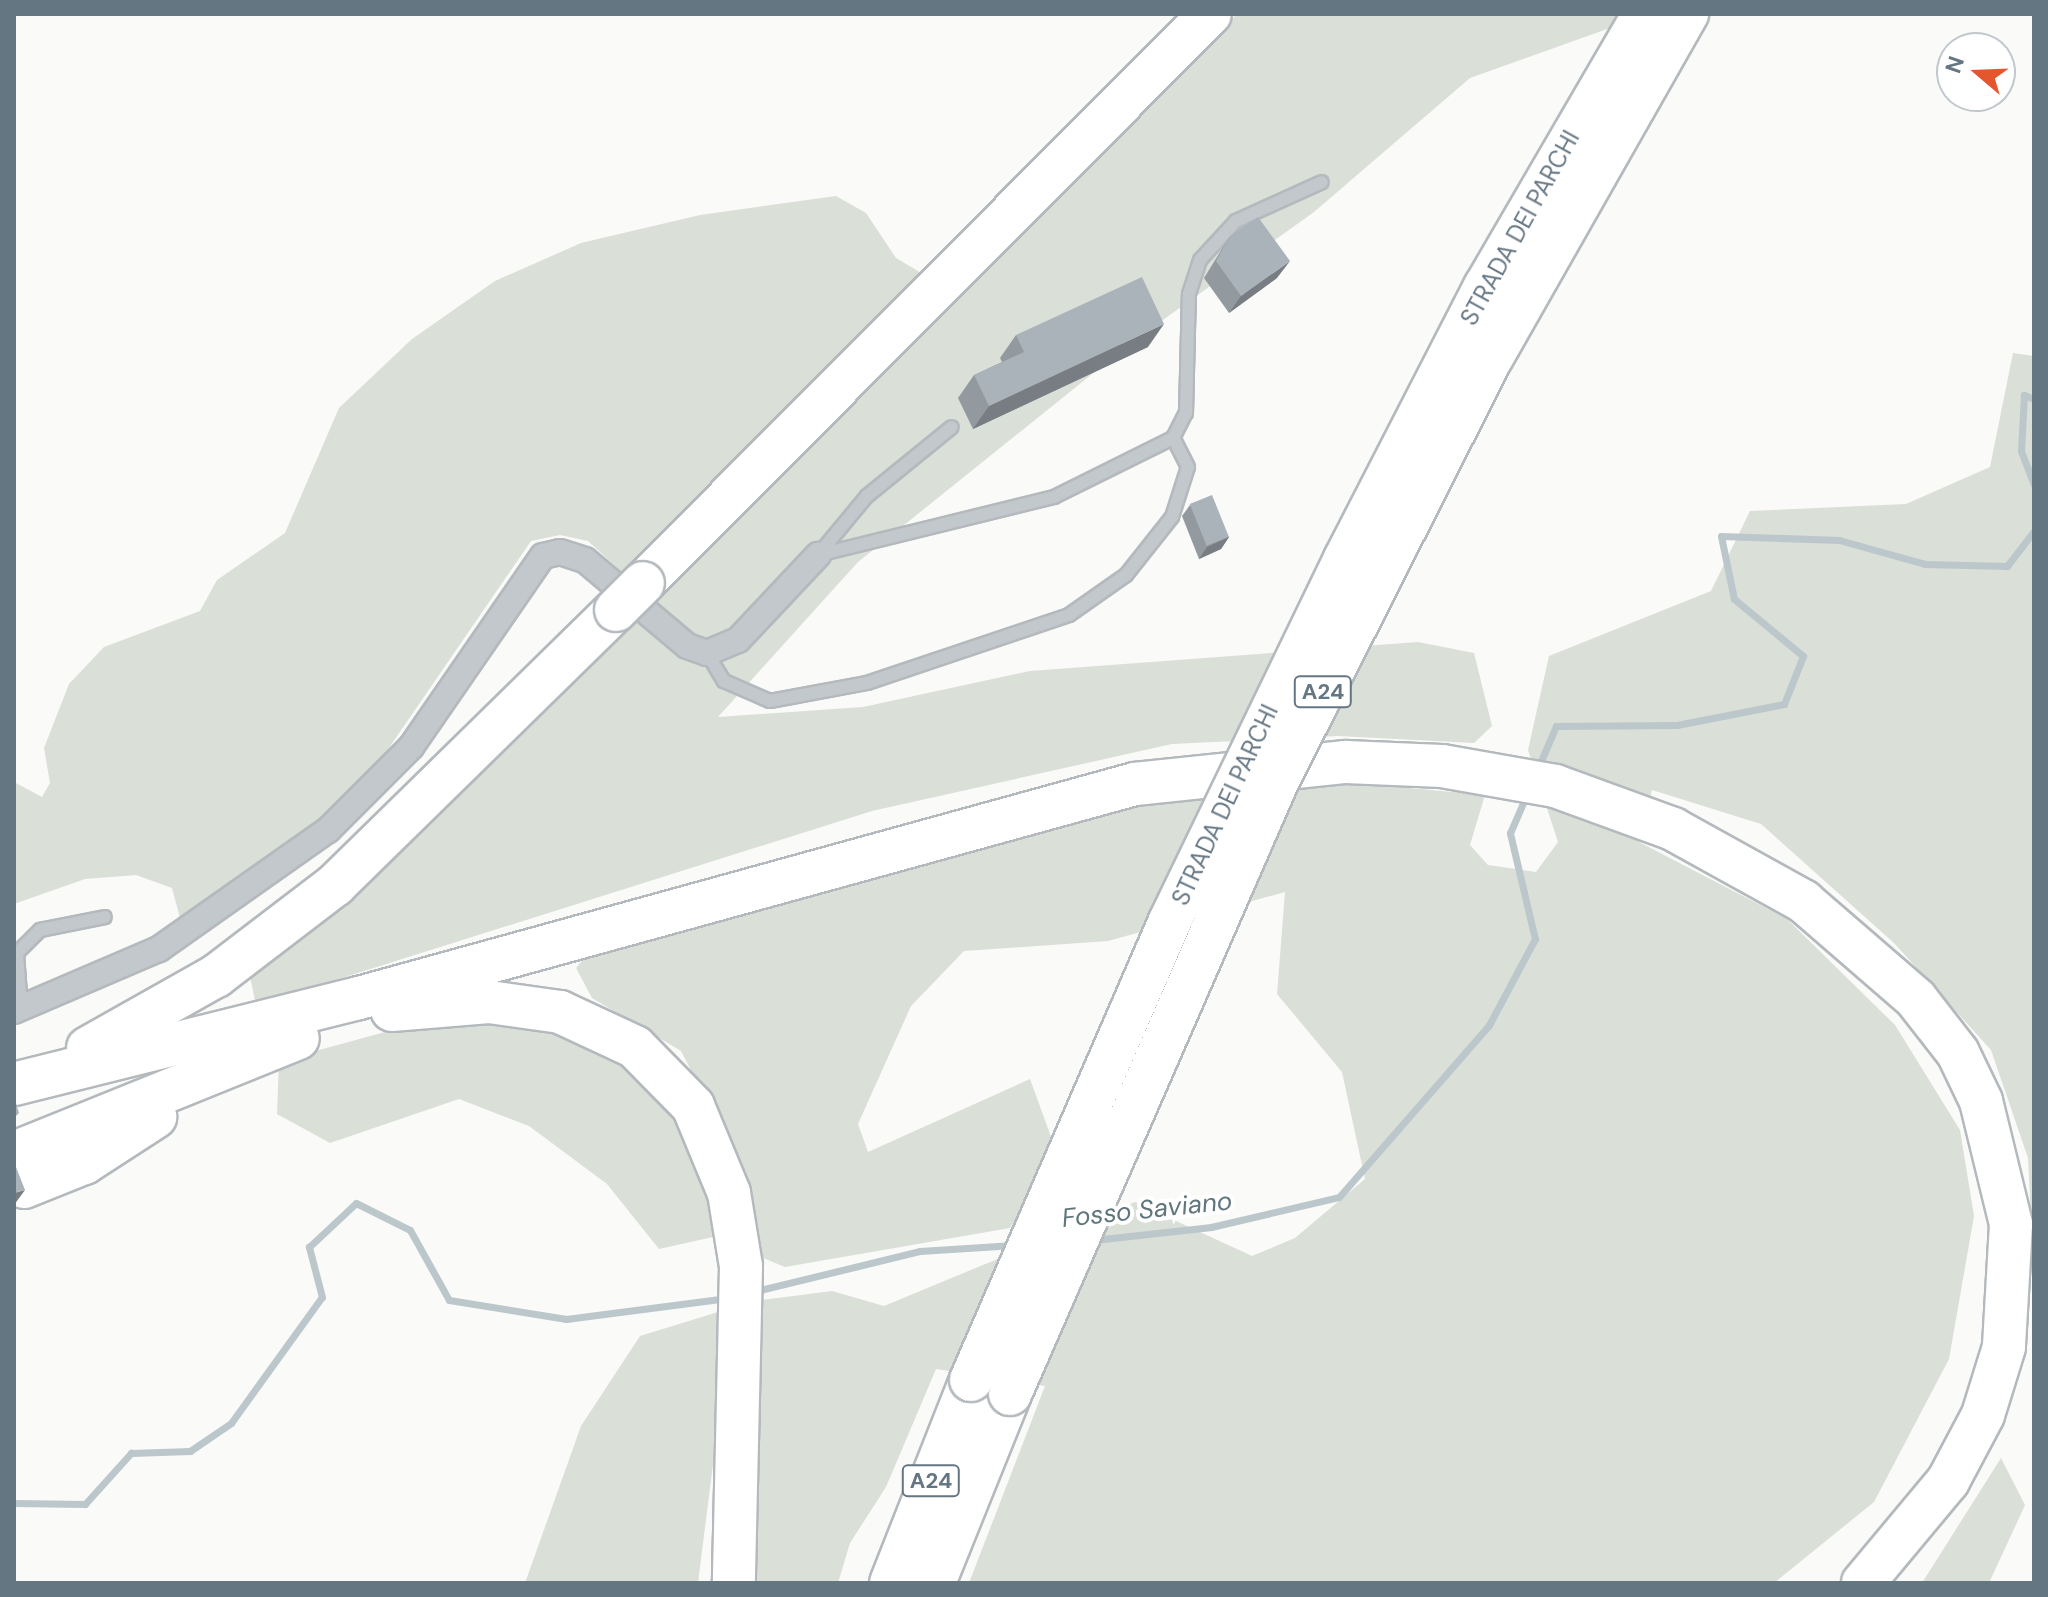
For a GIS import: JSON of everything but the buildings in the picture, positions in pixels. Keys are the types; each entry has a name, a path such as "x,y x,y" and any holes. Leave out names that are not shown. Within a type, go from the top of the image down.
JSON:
{"highway":[{"path":"14,1081 160,1011 282,928 415,812 1210,14"},
{"name":"STRADA DEI PARCHI","path":"891,1583 971,1380 1170,921 1338,572 1485,287 1644,14"},
{"name":"STRADA DEI PARCHI","path":"934,1583 1010,1394 1277,782 1505,334 1687,14"},
{"path":"14,1081 359,998 1112,789 1293,764 1442,766 1555,786 1648,819 1775,882 1898,980 1958,1053 2000,1158 2013,1268 1996,1378 1948,1481 1863,1583"},
{"path":"18,1161 359,998"},
{"path":"18,1161 183,1086 226,1063 390,1010 479,1002 543,1008 609,1032 667,1074 703,1125 729,1193 742,1276 734,1583"},
{"path":"18,1161 109,1149 226,1063"},
{"path":"956,1583 1010,1394"}],"street":[{"path":"17,1010 159,949 328,830 411,747 543,556 560,552 585,560 687,646 707,653 738,640 818,555"}],"lane":[{"path":"818,555 1054,497 1173,438 1186,413 1189,294 1200,260 1236,221 1322,182"},
{"path":"818,555 867,496 952,427"},
{"path":"707,653 724,681 770,701 867,683 1069,615 1126,575 1172,517 1188,467 1173,438"},
{"path":"17,1010 17,953 40,930 105,917"}],"shaded area":[{"path":"1237,14 1649,14 1470,78 1314,212 1132,342 858,562 718,717 863,707 1030,671 1418,642 1474,653 1492,726 1474,743 1338,736 1172,744 872,811 256,1005 248,967 999,258"},
{"path":"836,196 866,213 896,258 923,274 624,574 588,541 560,535 531,541 369,777 280,857 181,922 172,888 136,875 85,879 14,904 14,782 42,797 50,783 44,748 69,684 104,647 200,611 217,580 285,533 339,408 412,339 495,281 581,243 700,215"},
{"path":"2013,353 2034,356 2034,1279 2028,1158 1991,1050 1894,943 1761,824 1652,790 1639,842 1787,919 1895,1025 1960,1130 1974,1216 1949,1359 1874,1502 1774,1583 969,1583 1045,1386 936,1369 886,1487 850,1543 838,1583 756,1583 756,1402 721,1401 698,1583 525,1583 581,1426 640,1336 754,1301 832,1291 884,1306 1135,1202 1252,1256 1295,1238 1365,1179 1342,1072 1277,994 1285,892 1108,941 964,951 911,1006 858,1124 868,1152 1030,1079 1058,1156 1010,1228 785,1267 761,1257 724,1134 681,1051 592,998 576,968 595,946 1180,794 1355,783 1485,795 1470,845 1488,865 1536,872 1558,842 1528,750 1549,656 1711,591 1750,511 1906,504 1990,467"},
{"path":"519,1016 586,1036 664,1084 714,1191 713,1237 659,1249 607,1184 529,1126 459,1099 330,1143 277,1114 279,1061 440,1017"},
{"path":"2001,1458 2025,1505 1989,1583 1922,1583"}],"waterway":[{"name":"Fosso Saviano","path":"2034,399 2024,395 2021,451 2034,485"},
{"name":"Fosso Saviano","path":"1537,770 1556,726 1677,725 1784,704 1803,656 1734,599 1721,536 1839,540 1925,564 2007,566 2034,531"},
{"name":"Fosso Saviano","path":"1094,1240 1211,1227 1339,1197 1489,1025 1535,939 1510,833 1526,796"},
{"name":"Fosso Saviano","path":"14,1503 85,1504 131,1453 190,1451 231,1423 322,1297 309,1247 356,1203 410,1230 449,1300 566,1319 728,1298"},
{"name":"Fosso Saviano","path":"756,1291 920,1251 1014,1245"}]}
